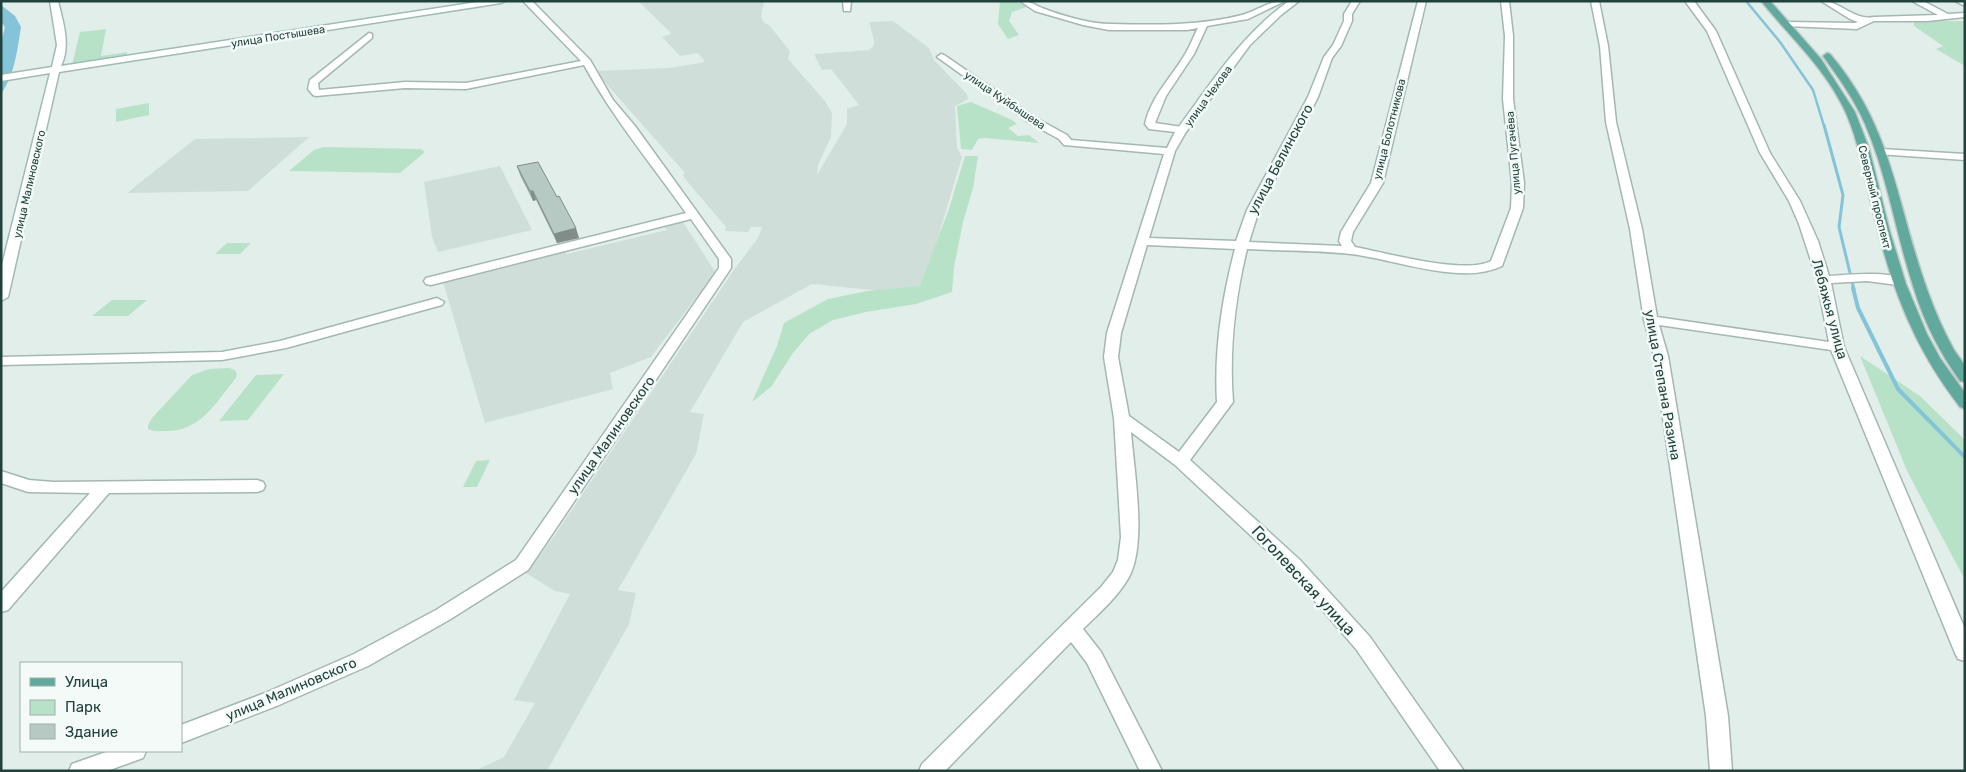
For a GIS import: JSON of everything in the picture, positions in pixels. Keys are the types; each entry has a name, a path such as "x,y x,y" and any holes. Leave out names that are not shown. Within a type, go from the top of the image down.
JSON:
{"main road":[{"name":"Северный проспект","path":"1765,1 1825,70 1844,100 1858,131 1905,302 1924,347 1965,404"},
{"name":"Северный проспект","path":"1776,1 1839,72 1860,102 1881,152 1926,307 1947,351 1965,378"},
{"path":"1825,70 1839,72"}],"street":[{"path":"54,1 62,33 60,61 55,70"},
{"name":"улица Постышева","path":"1,78 501,1"},
{"name":"улица Малиновского","path":"182,734 277,696 361,659 473,597 522,565 726,268 725,259 631,128 609,101 587,62 527,1"},
{"path":"1024,1 1038,8 1083,23 1110,27 1203,26 1244,17 1281,1"},
{"name":"улица Чехова","path":"1203,26 1189,55 1153,107 1150,124 1153,127 1182,130 1248,41 1276,12 1295,1"},
{"name":"улица Белинского","path":"1181,461 1225,402 1223,373 1234,276 1246,228 1253,210 1291,142 1313,97 1328,57 1337,46 1348,21 1348,14 1356,1"},
{"name":"улица Болотникова","path":"1350,250 1346,241 1348,232 1377,183 1422,1"},
{"name":"улица Пугачёва","path":"1350,250 1459,270 1489,267 1497,263 1517,208 1517,174 1508,99 1509,36 1505,1"},
{"name":"улица Степана Разина","path":"1595,1 1604,46 1611,122 1636,229 1651,320 1661,356 1716,706 1721,771"},
{"name":"Лебяжья улица","path":"1689,1 1704,16 1716,36 1734,84 1766,156 1798,206 1834,315 1837,347 1965,654"},
{"path":"1825,1 1853,18 1865,21"},
{"path":"1916,1 1945,16"},
{"path":"1959,1 1965,4"},
{"path":"1786,24 1857,26 1865,21 1874,19 1927,19 1945,16 1965,16"},
{"path":"369,36 313,82 313,89 316,93 350,92 405,85 466,86 587,62"},
{"name":"улица Куйбышева","path":"941,57 1032,120 1063,137 1068,143 1170,151"},
{"name":"улица Малиновского","path":"1,297 55,70"},
{"path":"930,771 1108,592 1121,575 1127,560 1130,538 1122,418 1111,357 1114,333 1170,151 1182,130"},
{"path":"1881,152 1965,157"},
{"path":"431,281 694,215"},
{"path":"1141,241 1350,250"},
{"path":"1823,280 1867,277 1898,281"},
{"path":"1,361 222,356 281,345 437,302"},
{"path":"1651,320 1837,347"},
{"name":"Гоголевская улица","path":"1122,418 1181,461 1266,538 1363,643 1453,771"},
{"path":"1,477 37,488 103,489 257,486"},
{"path":"1,605 103,489"},
{"path":"1072,629 1094,658 1152,771"},
{"path":"80,771 132,752"}],"shaded area":[{"path":"638,1 764,1 761,17 764,23 769,25 790,51 788,59 825,101 832,113 831,137 818,165 817,175 847,124 847,109 859,105 831,69 822,70 814,54 869,50 874,45 874,40 869,22 893,21 929,48 934,60 967,94 968,99 955,106 957,148 962,157 921,295 812,284 743,322 690,412 704,414 696,454 618,590 636,593 629,624 547,771 475,771 504,757 535,703 514,700 570,594 555,591 526,573 552,539 736,267 758,238 762,227 751,227 748,232 725,231 726,227 685,179 683,175 685,173 595,71 669,68 705,62 698,53 680,56 662,37 671,34 670,32"},
{"path":"309,137 248,191 127,193 195,139"},
{"path":"500,166 532,230 438,252 432,237 424,182"},
{"path":"683,222 716,273 713,282 698,295 651,357 610,373 613,389 485,423 443,282 565,251 567,254 667,230 664,226"}],"green space":[{"path":"1000,1 1015,1 1027,7 1012,12 1009,21 1019,35 1008,39 998,24"},
{"path":"1914,21 1965,21 1965,66 1936,49 1943,46 1914,26"},
{"path":"106,29 101,56 127,52 126,56 72,65 80,32"},
{"path":"971,102 1012,120 1017,124 1008,128 1018,136 1029,135 1039,143 985,138 978,139 972,150 961,149 957,106"},
{"path":"149,103 149,115 116,122 116,109"},
{"path":"324,147 421,149 425,152 400,173 289,171 314,150"},
{"path":"965,156 978,156 973,188 963,222 954,267 952,292 916,304 866,312 833,320 809,334 793,353 771,387 752,402 777,346 784,323 828,299 867,291 920,286 949,209"},
{"path":"227,243 251,243 240,254 215,254"},
{"path":"112,300 147,300 128,316 92,316"},
{"path":"1860,356 1920,396 1965,440 1965,580 1908,473"},
{"path":"229,368 235,370 236,378 207,414 198,421 179,430 153,431 148,429 152,418 192,375 209,369"},
{"path":"284,374 248,420 219,421 256,375"},
{"path":"490,460 477,487 463,487 476,461"}],"water":[{"path":"1,5 15,16 21,27 12,70 1,94 1,43 5,27 1,22"}],"building":[{"path":"538,162 576,228 554,234 533,191 530,191 517,166"}],"waterway":[{"path":"1746,1 1780,42 1813,90 1824,126"},
{"path":"1824,125 1843,195 1839,227 1850,273"},
{"path":"1852,282 1854,289"},
{"path":"1853,288 1858,308 1898,389 1965,457"}]}
